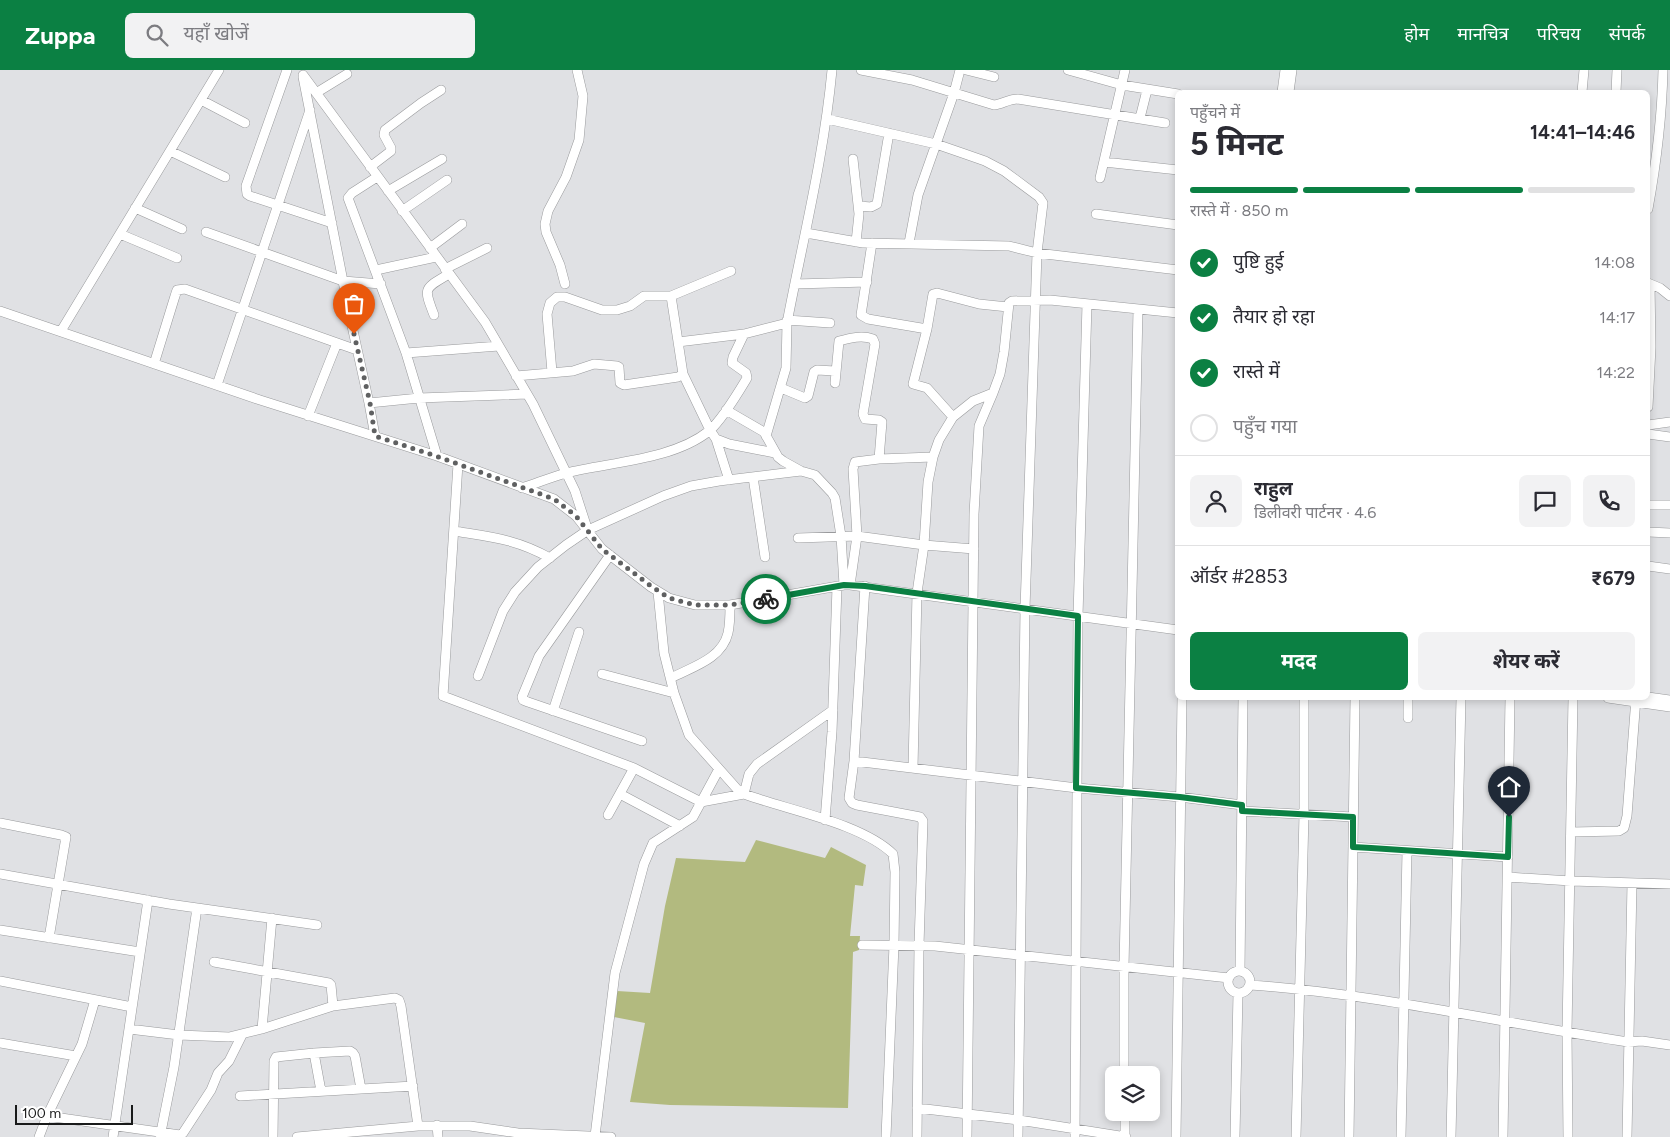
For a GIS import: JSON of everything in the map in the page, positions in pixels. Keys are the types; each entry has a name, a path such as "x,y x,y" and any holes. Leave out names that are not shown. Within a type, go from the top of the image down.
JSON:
{"street":[{"path":"61,331 219,70"},
{"path":"287,70 246,190 247,194 332,223"},
{"path":"565,284 560,265 546,232 545,224 548,211 570,168 578,140 583,96 577,70"},
{"path":"766,436 787,362 787,321 827,119 832,70"},
{"path":"861,70 912,80 994,105 1018,100 1165,123"},
{"path":"909,243 918,195 954,93 960,70"},
{"path":"966,70 994,77"},
{"path":"1068,70 1122,85 1175,94"},
{"path":"1100,178 1125,70"},
{"path":"1282,90 1286,70"},
{"path":"1289,90 1292,70"},
{"path":"1582,90 1584,70"},
{"path":"1616,90 1617,70"},
{"path":"1650,186 1660,121 1663,70"},
{"path":"302,72 377,177 485,322 527,394 575,491 588,530"},
{"path":"302,72 357,350 370,403 375,436"},
{"path":"316,93 347,74"},
{"path":"370,167 391,151 384,135 385,130 441,90"},
{"path":"1140,118 1147,90"},
{"path":"201,100 246,123"},
{"path":"217,385 310,110"},
{"path":"827,119 936,144 994,165 1039,197 1043,203 1037,253 1025,609 1018,1137"},
{"path":"858,206 871,207 877,204 889,132"},
{"path":"170,151 225,177"},
{"path":"388,191 442,159"},
{"path":"853,159 859,223 856,242"},
{"path":"1104,162 1175,170"},
{"path":"377,177 352,193 348,198 406,353 436,456"},
{"path":"402,211 447,180"},
{"path":"136,208 182,229"},
{"path":"1096,214 1175,225"},
{"path":"430,248 462,224"},
{"path":"206,232 344,281 381,284"},
{"path":"806,232 856,242 998,246 1037,253 1175,270"},
{"path":"120,234 177,258"},
{"path":"872,243 861,315 864,318 926,329"},
{"path":"434,315 428,298 427,290 429,286 447,271 487,248"},
{"path":"376,270 436,257"},
{"path":"552,372 548,314 550,304 557,297 565,297 610,310 617,310 630,306 644,296 671,296 731,271"},
{"path":"795,284 867,282"},
{"path":"1650,285 1670,296"},
{"path":"154,364 177,290 185,289 357,350"},
{"path":"953,417 927,388 913,384 931,298 935,293 979,304 1008,307"},
{"path":"671,296 683,374 716,439 729,480"},
{"path":"968,1137 974,514 979,426 1000,374 1009,303 1012,301 1050,300 1175,313"},
{"path":"1075,1133 1078,616 1087,304"},
{"path":"1124,1066 1130,623 1138,309"},
{"path":"0,311 308,416 436,456 554,499 576,516 602,549 658,592 669,598 695,605 730,605 844,586 865,586 1175,630"},
{"path":"1650,316 1650,367"},
{"path":"678,342 744,334 787,321 830,324"},
{"path":"522,488 566,474 647,458 687,444 710,430 747,378 746,373 732,363 744,334"},
{"path":"835,383 839,341 860,336 873,338 874,344 863,414 865,419 882,422 879,459"},
{"path":"308,416 337,343"},
{"path":"406,353 499,346"},
{"path":"516,376 572,371 594,364 619,367 620,383 624,385 678,377 683,374"},
{"path":"781,388 805,398 808,396 814,372 817,370 835,371"},
{"path":"913,768 917,594 924,545 928,482 933,457 939,440 953,417 973,401 993,393"},
{"path":"370,403 420,398 527,394"},
{"path":"726,410 760,429 783,462 801,471 815,475 835,498 841,536 844,586 825,820"},
{"path":"1650,425 1670,422"},
{"path":"1650,434 1670,438"},
{"path":"716,439 729,444 775,453"},
{"path":"844,586 857,536 853,465 857,461 933,457"},
{"path":"458,464 443,696 634,768 701,802 744,794"},
{"path":"478,676 503,611 515,592 538,568 588,530 675,491 706,483 801,471"},
{"path":"753,477 765,557"},
{"path":"1650,505 1670,505"},
{"path":"454,531 505,539 532,548 550,558"},
{"path":"1650,532 1670,533"},
{"path":"798,538 857,536 924,545 974,549"},
{"path":"610,555 539,656 523,693 523,700 642,741"},
{"path":"1650,566 1670,569"},
{"path":"865,586 854,761 849,798 852,802 920,817 923,821 919,945 917,1137"},
{"path":"658,592 664,654 674,693 689,735 719,769 744,794 844,826 883,845 893,854 895,872 894,945 886,1137"},
{"path":"670,678 712,656 721,649 728,634 730,605"},
{"path":"553,711 579,632"},
{"path":"602,674 674,693"},
{"path":"1650,697 1670,700"},
{"path":"1176,1137 1182,700"},
{"path":"1240,970 1243,700"},
{"path":"1296,1137 1304,814 1304,700"},
{"path":"1349,1137 1355,700"},
{"path":"1408,700 1408,718"},
{"path":"1451,1137 1461,700"},
{"path":"1503,1137 1510,700"},
{"path":"1568,1137 1567,1032 1573,700"},
{"path":"1572,832 1619,831 1624,828 1627,816 1636,700 1670,707"},
{"path":"744,794 750,774 757,764 833,710"},
{"path":"854,761 1076,788 1180,797 1242,808 1353,817"},
{"path":"608,815 634,768"},
{"path":"595,1136 612,990 623,938 644,864 650,850 660,838 693,817 719,769"},
{"path":"620,794 680,826"},
{"path":"0,823 66,837 49,938"},
{"path":"1353,847 1508,857"},
{"path":"1401,1137 1407,851"},
{"path":"0,874 148,900 317,925"},
{"path":"1508,877 1670,884"},
{"path":"1626,1137 1632,883"},
{"path":"112,1137 148,900"},
{"path":"161,1135 179,1035 198,908"},
{"path":"262,1029 272,918"},
{"path":"0,930 140,952"},
{"path":"862,945 919,945 1229,978"},
{"path":"214,962 330,983 332,985 333,1006"},
{"path":"1240,970 1249,975 1250,985 1244,992 1238,993 1230,988 1229,978 1231,974 1240,970"},
{"path":"0,981 132,1007"},
{"path":"1250,985 1300,989 1403,1004 1628,1042 1641,1047 1670,1051"},
{"path":"1235,1137 1238,993"},
{"path":"128,1030 220,1037 242,1035 333,1006 390,998 399,1000 418,1126"},
{"path":"39,1137 47,1116 82,1044 95,1000"},
{"path":"47,1116 114,1125 161,1135 180,1135 211,1090 216,1076 229,1061 242,1035"},
{"path":"1628,1042 1642,1041 1670,1045"},
{"path":"0,1043 76,1056"},
{"path":"273,1137 274,1061 276,1057 314,1053 354,1053 361,1089"},
{"path":"314,1053 321,1091"},
{"path":"240,1096 412,1086"},
{"path":"917,1108 1019,1120 1075,1133 1125,1137 1124,1121"},
{"path":"303,1137 418,1126 437,1126 485,1132 612,1137"},
{"path":"437,1126 438,1137"}],"green space":[{"path":"756,840 825,858 831,847 866,865 863,886 855,885 850,936 860,936 859,950 853,952 848,1108 670,1105 630,1102 645,1023 614,1017 617,991 650,993 665,906 676,858 745,862"}],"way so far":[{"path":"354,334 370,403 375,436 554,499 576,516 602,549 669,598 695,605 730,605 766,599"}],"route":[{"path":"766,599 844,585 865,586 1078,616 1076,788 1180,797 1242,805 1242,811 1353,817 1353,847 1508,857 1509,817"}]}
